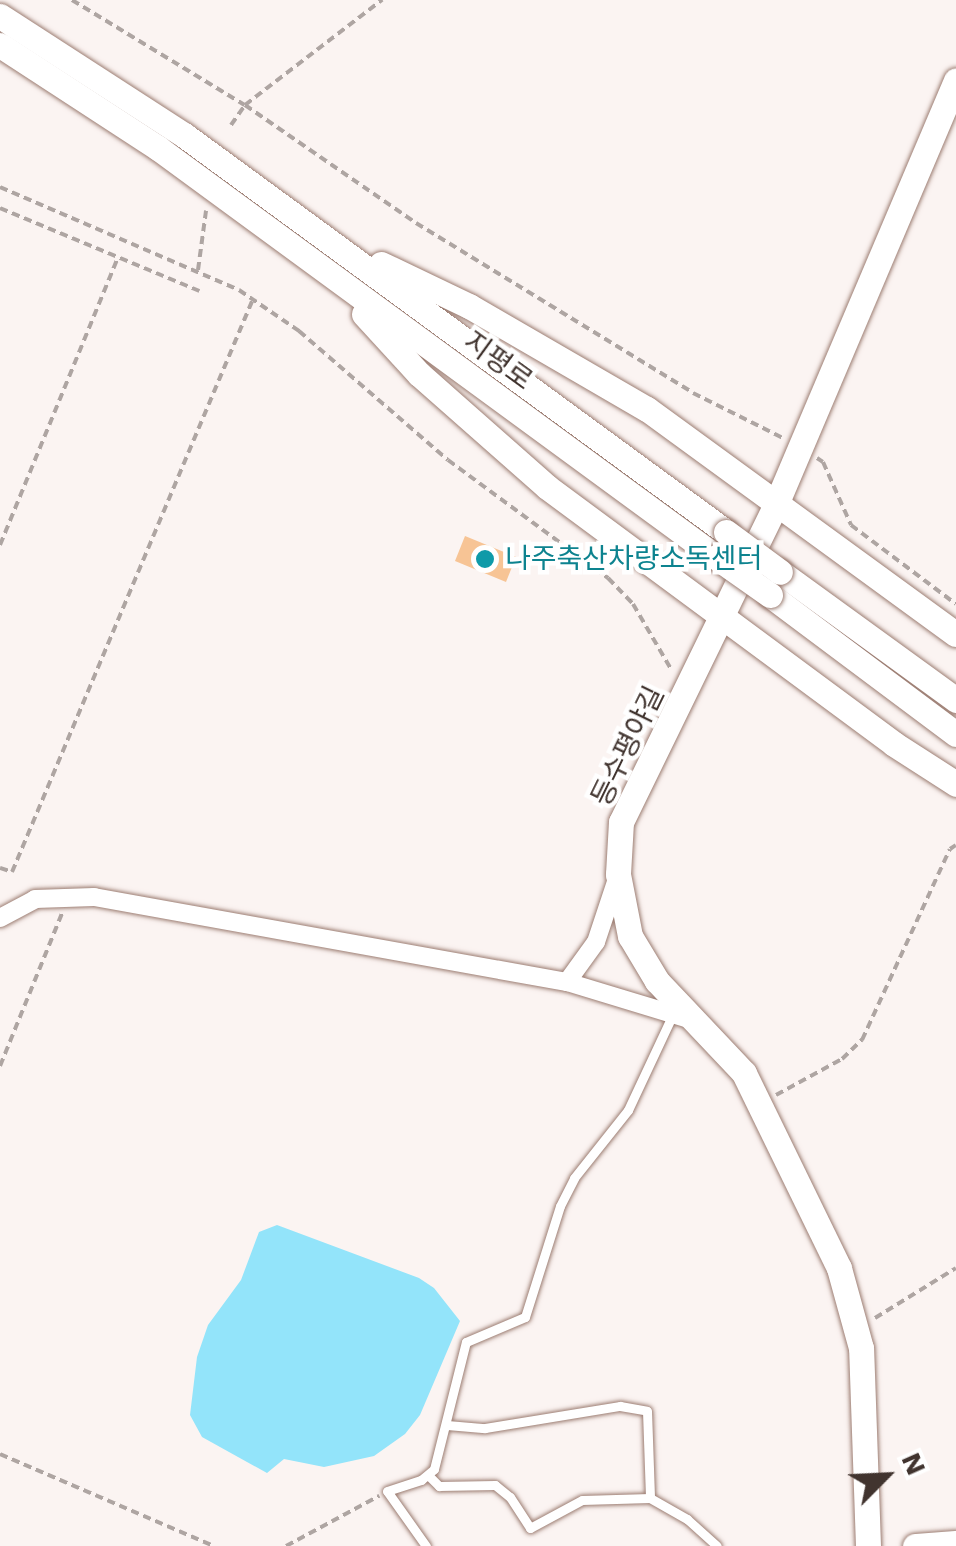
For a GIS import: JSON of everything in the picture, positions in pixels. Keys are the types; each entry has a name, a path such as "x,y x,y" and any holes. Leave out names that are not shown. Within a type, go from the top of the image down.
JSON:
{"main road":[{"name":"지평로","path":"0,16 184,135 726,532 775,584 956,734"},
{"name":"지평로","path":"0,45 158,148 716,557 775,584 956,700"},
{"name":"등수평야길","path":"868,1546 864,1368 857,1326 817,1218 760,1104 733,1060 682,1017 630,936 618,874 622,822 777,502 956,80"},
{"path":"325,238 469,306 647,408 956,634"},
{"path":"327,273 419,374 546,487 723,620 956,784"},
{"path":"920,1546 956,1542"}],"street":[{"path":"567,982 596,942 618,874"},
{"path":"4,913 34,899 66,896 113,900 567,982 682,1017"}],"lane":[{"path":"426,1546 387,1491 428,1475 438,1462 466,1342 525,1317 560,1206 584,1164 628,1110 682,1017"},
{"path":"447,1425 485,1428 620,1406 646,1412 650,1498"},
{"path":"428,1475 440,1486 495,1484 510,1496 530,1528 582,1500 650,1498 687,1519 716,1546"}],"path":[{"path":"72,0 245,104 416,222 693,393 823,462 852,525 956,604"},
{"path":"231,125 245,104 382,0"},
{"path":"0,187 198,270 300,330 448,460 608,578 653,634 684,696"},
{"path":"0,208 199,292"},
{"path":"198,270 206,209"},
{"path":"0,545 118,257"},
{"path":"0,868 12,872 253,299"},
{"path":"760,1104 842,1059 862,1040 950,849 956,845"},
{"path":"0,1066 66,896"},
{"path":"857,1326 886,1314 956,1268"},
{"path":"0,1454 214,1546"},
{"path":"286,1546 387,1491"}],"water":[{"path":"277,1225 419,1278 434,1288 460,1321 420,1415 405,1434 374,1456 324,1467 284,1459 267,1473 202,1437 190,1415 197,1357 208,1325 241,1280 259,1232"}],"building":[{"name":"나주축산차량소독센터","path":"465,536 516,557 506,582 455,561"}],"place":[{"name":"나주축산차량소독센터","path":"485,559"}]}
